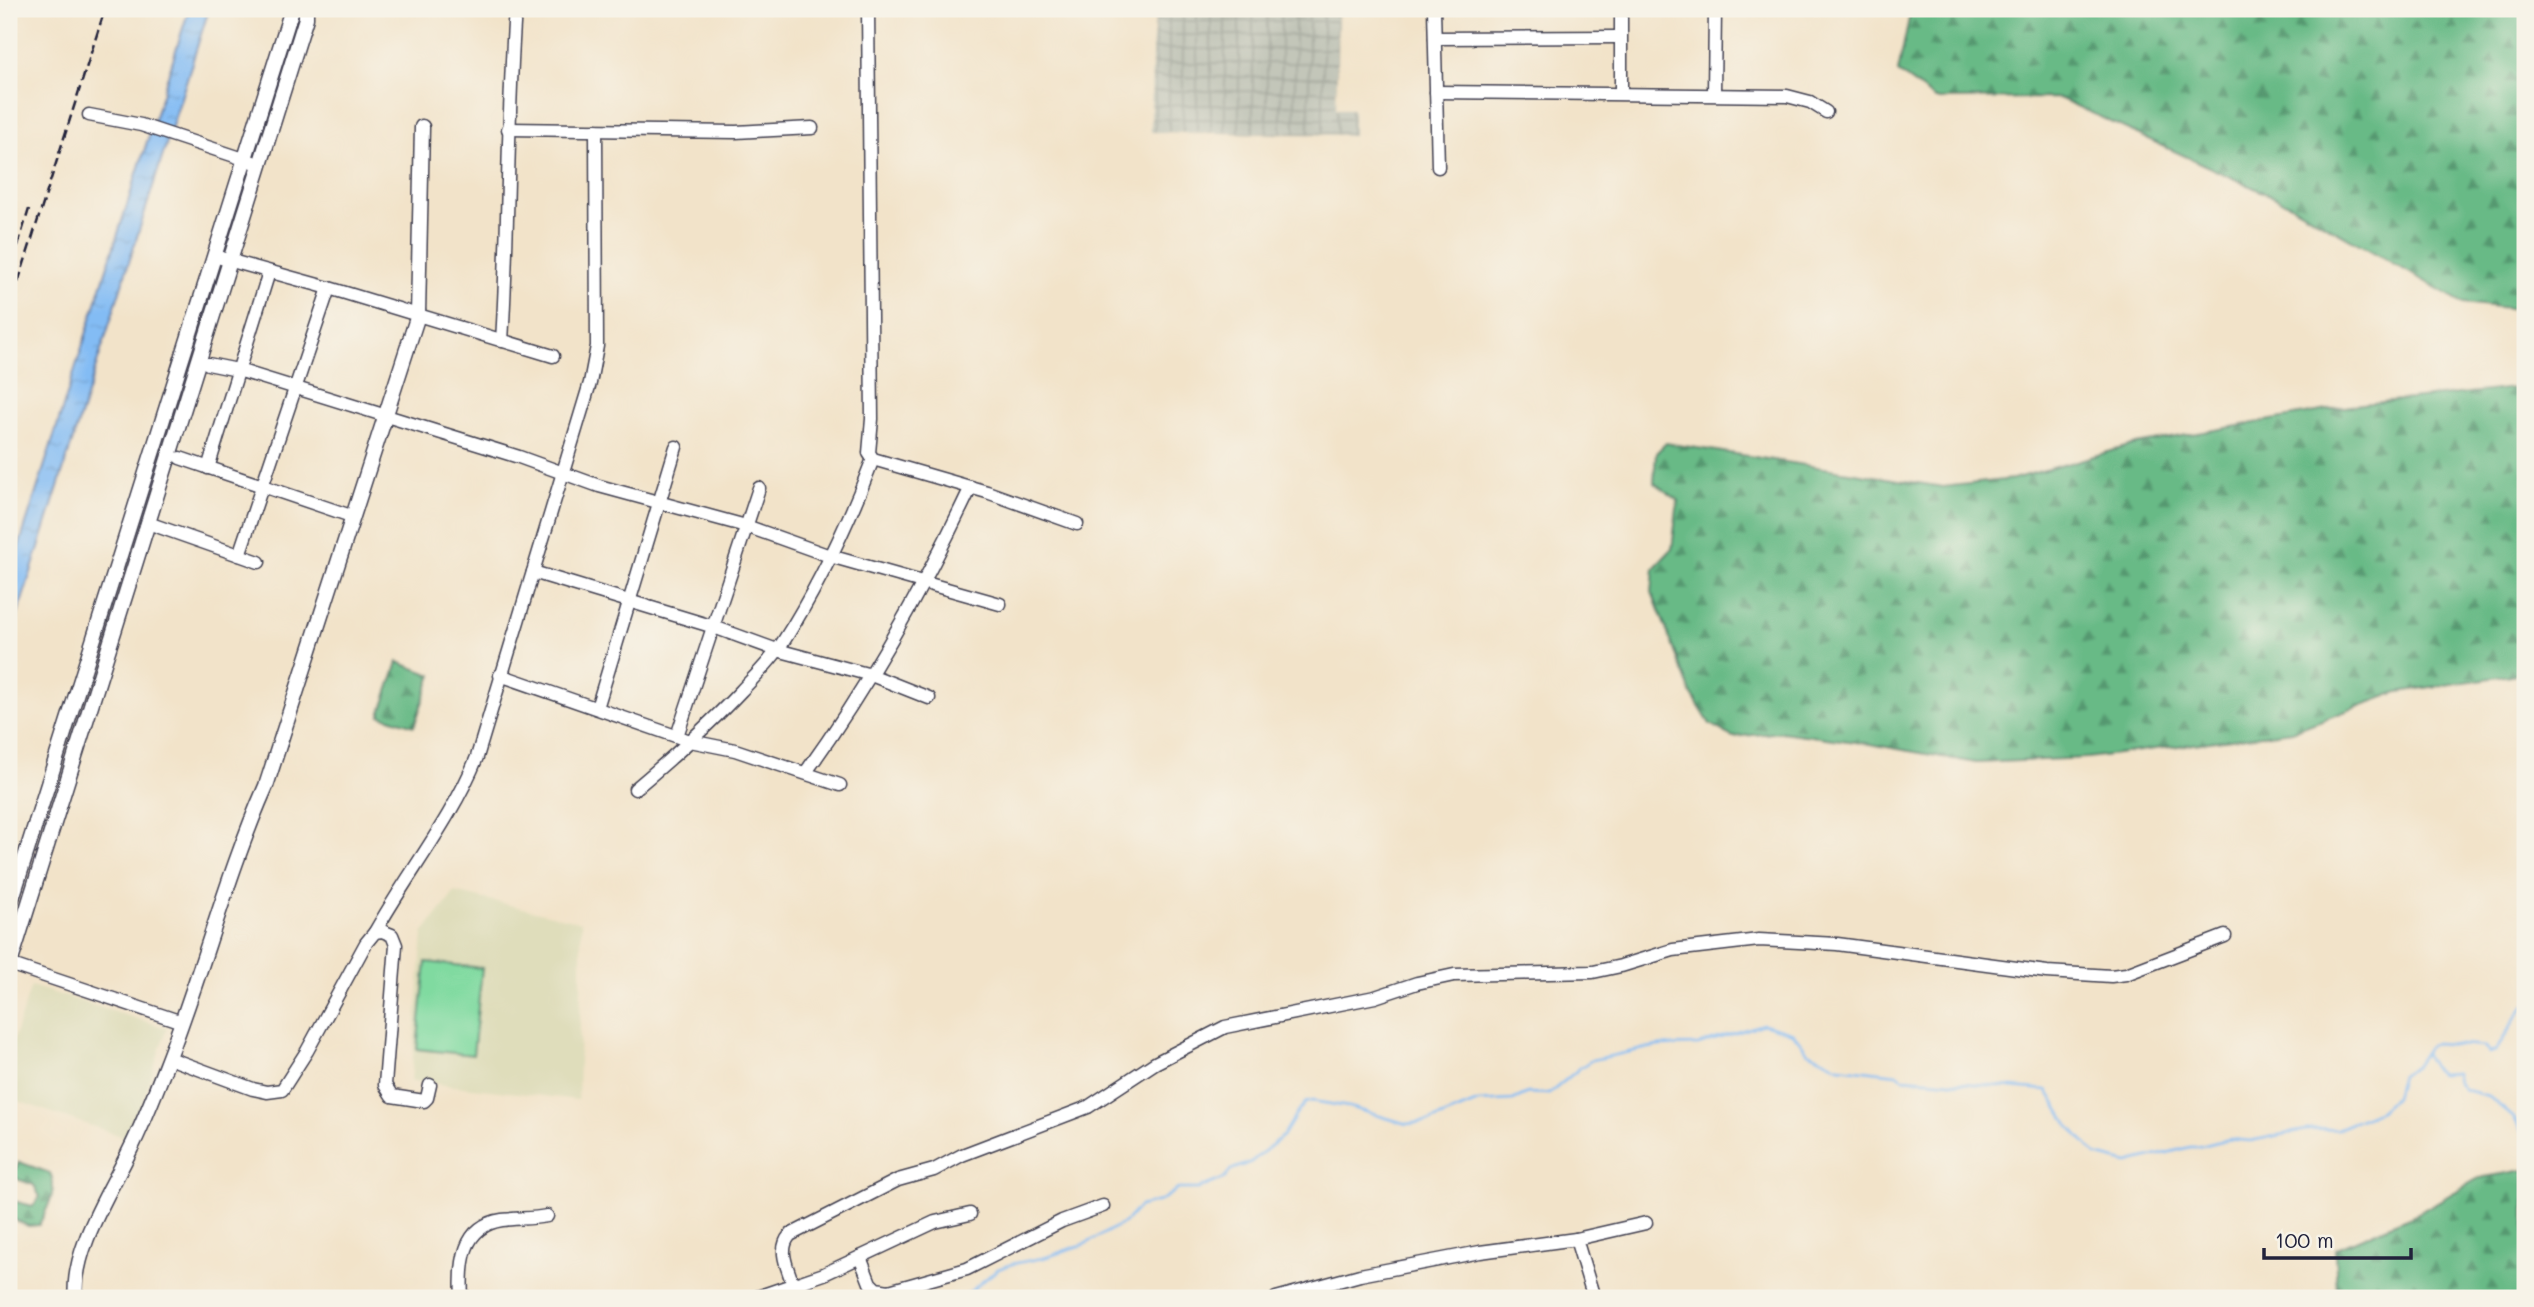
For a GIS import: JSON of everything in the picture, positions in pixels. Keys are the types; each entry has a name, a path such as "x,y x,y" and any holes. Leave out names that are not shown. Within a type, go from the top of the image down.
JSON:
{"street":[{"path":"9,908 292,9"},
{"path":"182,1022 9,965 306,18 306,9"},
{"path":"502,341 514,9"},
{"path":"868,9 872,419 869,453 873,458 971,487 1077,524"},
{"path":"1434,9 1438,167"},
{"path":"1621,9 1621,93"},
{"path":"1714,94 1715,9"},
{"path":"1435,37 1620,37"},
{"path":"1436,92 1787,96 1810,102 1826,112"},
{"path":"89,114 141,125 260,165"},
{"path":"76,1298 83,1252 169,1058 248,827 266,786 418,315 422,127"},
{"path":"508,129 736,132 812,128"},
{"path":"169,1058 267,1093 282,1090 467,780 477,757 564,473 594,365 597,346 596,131"},
{"path":"214,256 553,356"},
{"path":"208,468 269,272"},
{"path":"239,555 329,288"},
{"path":"208,364 238,370 507,453 599,486 746,526 830,556 1000,604"},
{"path":"597,708 676,447"},
{"path":"180,458 351,516"},
{"path":"635,789 690,741 778,650 830,556 861,491 873,458"},
{"path":"806,772 871,676 923,583 971,487"},
{"path":"677,736 711,626 759,488"},
{"path":"148,523 259,562"},
{"path":"533,572 711,626 778,650 871,676 929,698"},
{"path":"500,675 690,741 735,750 841,785"},
{"path":"374,932 382,931 395,939 385,1086 387,1092 399,1098 424,1101 430,1085"},
{"path":"793,1284 783,1250 784,1242 790,1235 898,1180 934,1170 962,1155 1088,1107 1154,1063 1225,1027 1375,997 1454,975 1593,972 1673,950 1759,940 1837,944 2046,972 2111,976 2126,974 2225,936"},
{"path":"860,1257 870,1283 876,1289 889,1291 967,1269 1024,1238 1104,1206"},
{"path":"754,1298 824,1274 935,1222 970,1214"},
{"path":"462,1298 463,1256 471,1236 490,1223 547,1216"},
{"path":"1276,1298 1360,1275 1480,1252 1576,1239 1646,1223"},
{"path":"1576,1239 1594,1298"}],"shaded area":[{"path":"1156,9 1338,9 1336,109 1353,109 1353,135 1151,132 1152,50"},
{"path":"455,892 581,922 578,1100 411,1081 423,933"},
{"path":"31,986 167,1028 130,1139 9,1098 9,1053"}],"green space":[{"path":"1911,9 2525,9 2525,310 2463,303 2287,203 2059,98 1935,99 1898,72"},
{"path":"2525,387 2525,673 2398,692 2292,731 2087,758 1976,763 1782,732 1733,737 1710,724 1691,693 1652,592 1654,568 1672,549 1678,500 1654,483 1656,453 1666,443 1943,487 2013,479 2136,444 2362,404"},
{"path":"398,662 432,675 414,726 380,715"},
{"path":"426,962 482,968 473,1055 417,1049"},
{"path":"19,1162 50,1173 52,1193 39,1225 28,1226 9,1217 9,1200 33,1206 40,1197 34,1185 17,1179 14,1173"},
{"path":"2525,1170 2525,1298 2333,1298 2337,1292 2335,1249 2418,1213 2479,1178"}],"water":[{"path":"189,9 209,9 9,642 9,578"}],"waterway":[{"path":"962,1298 998,1269 1047,1257 1087,1243 1125,1222 1140,1206 1160,1201 1178,1189 1198,1189 1225,1178 1231,1170 1251,1162 1283,1136 1305,1103 1312,1101 1349,1107 1407,1124 1431,1121 1478,1102 1513,1100 1528,1093 1549,1094 1592,1060 1658,1046 1698,1045 1763,1024 1793,1033 1807,1051 1839,1067 1897,1074 1903,1078 2047,1090 2067,1123 2096,1155 2128,1163 2229,1139 2250,1141 2306,1130 2337,1129 2380,1111 2395,1097 2401,1075 2415,1066 2428,1047 2435,1043 2485,1047 2489,1053 2496,1051 2525,1005"},
{"path":"2424,1053 2432,1067 2440,1074 2456,1073 2458,1082 2465,1090 2488,1096 2514,1118 2525,1138"}],"railway":[{"path":"9,311 105,9"},
{"path":"9,62 13,85 9,181"},
{"path":"9,275 29,209"}]}
